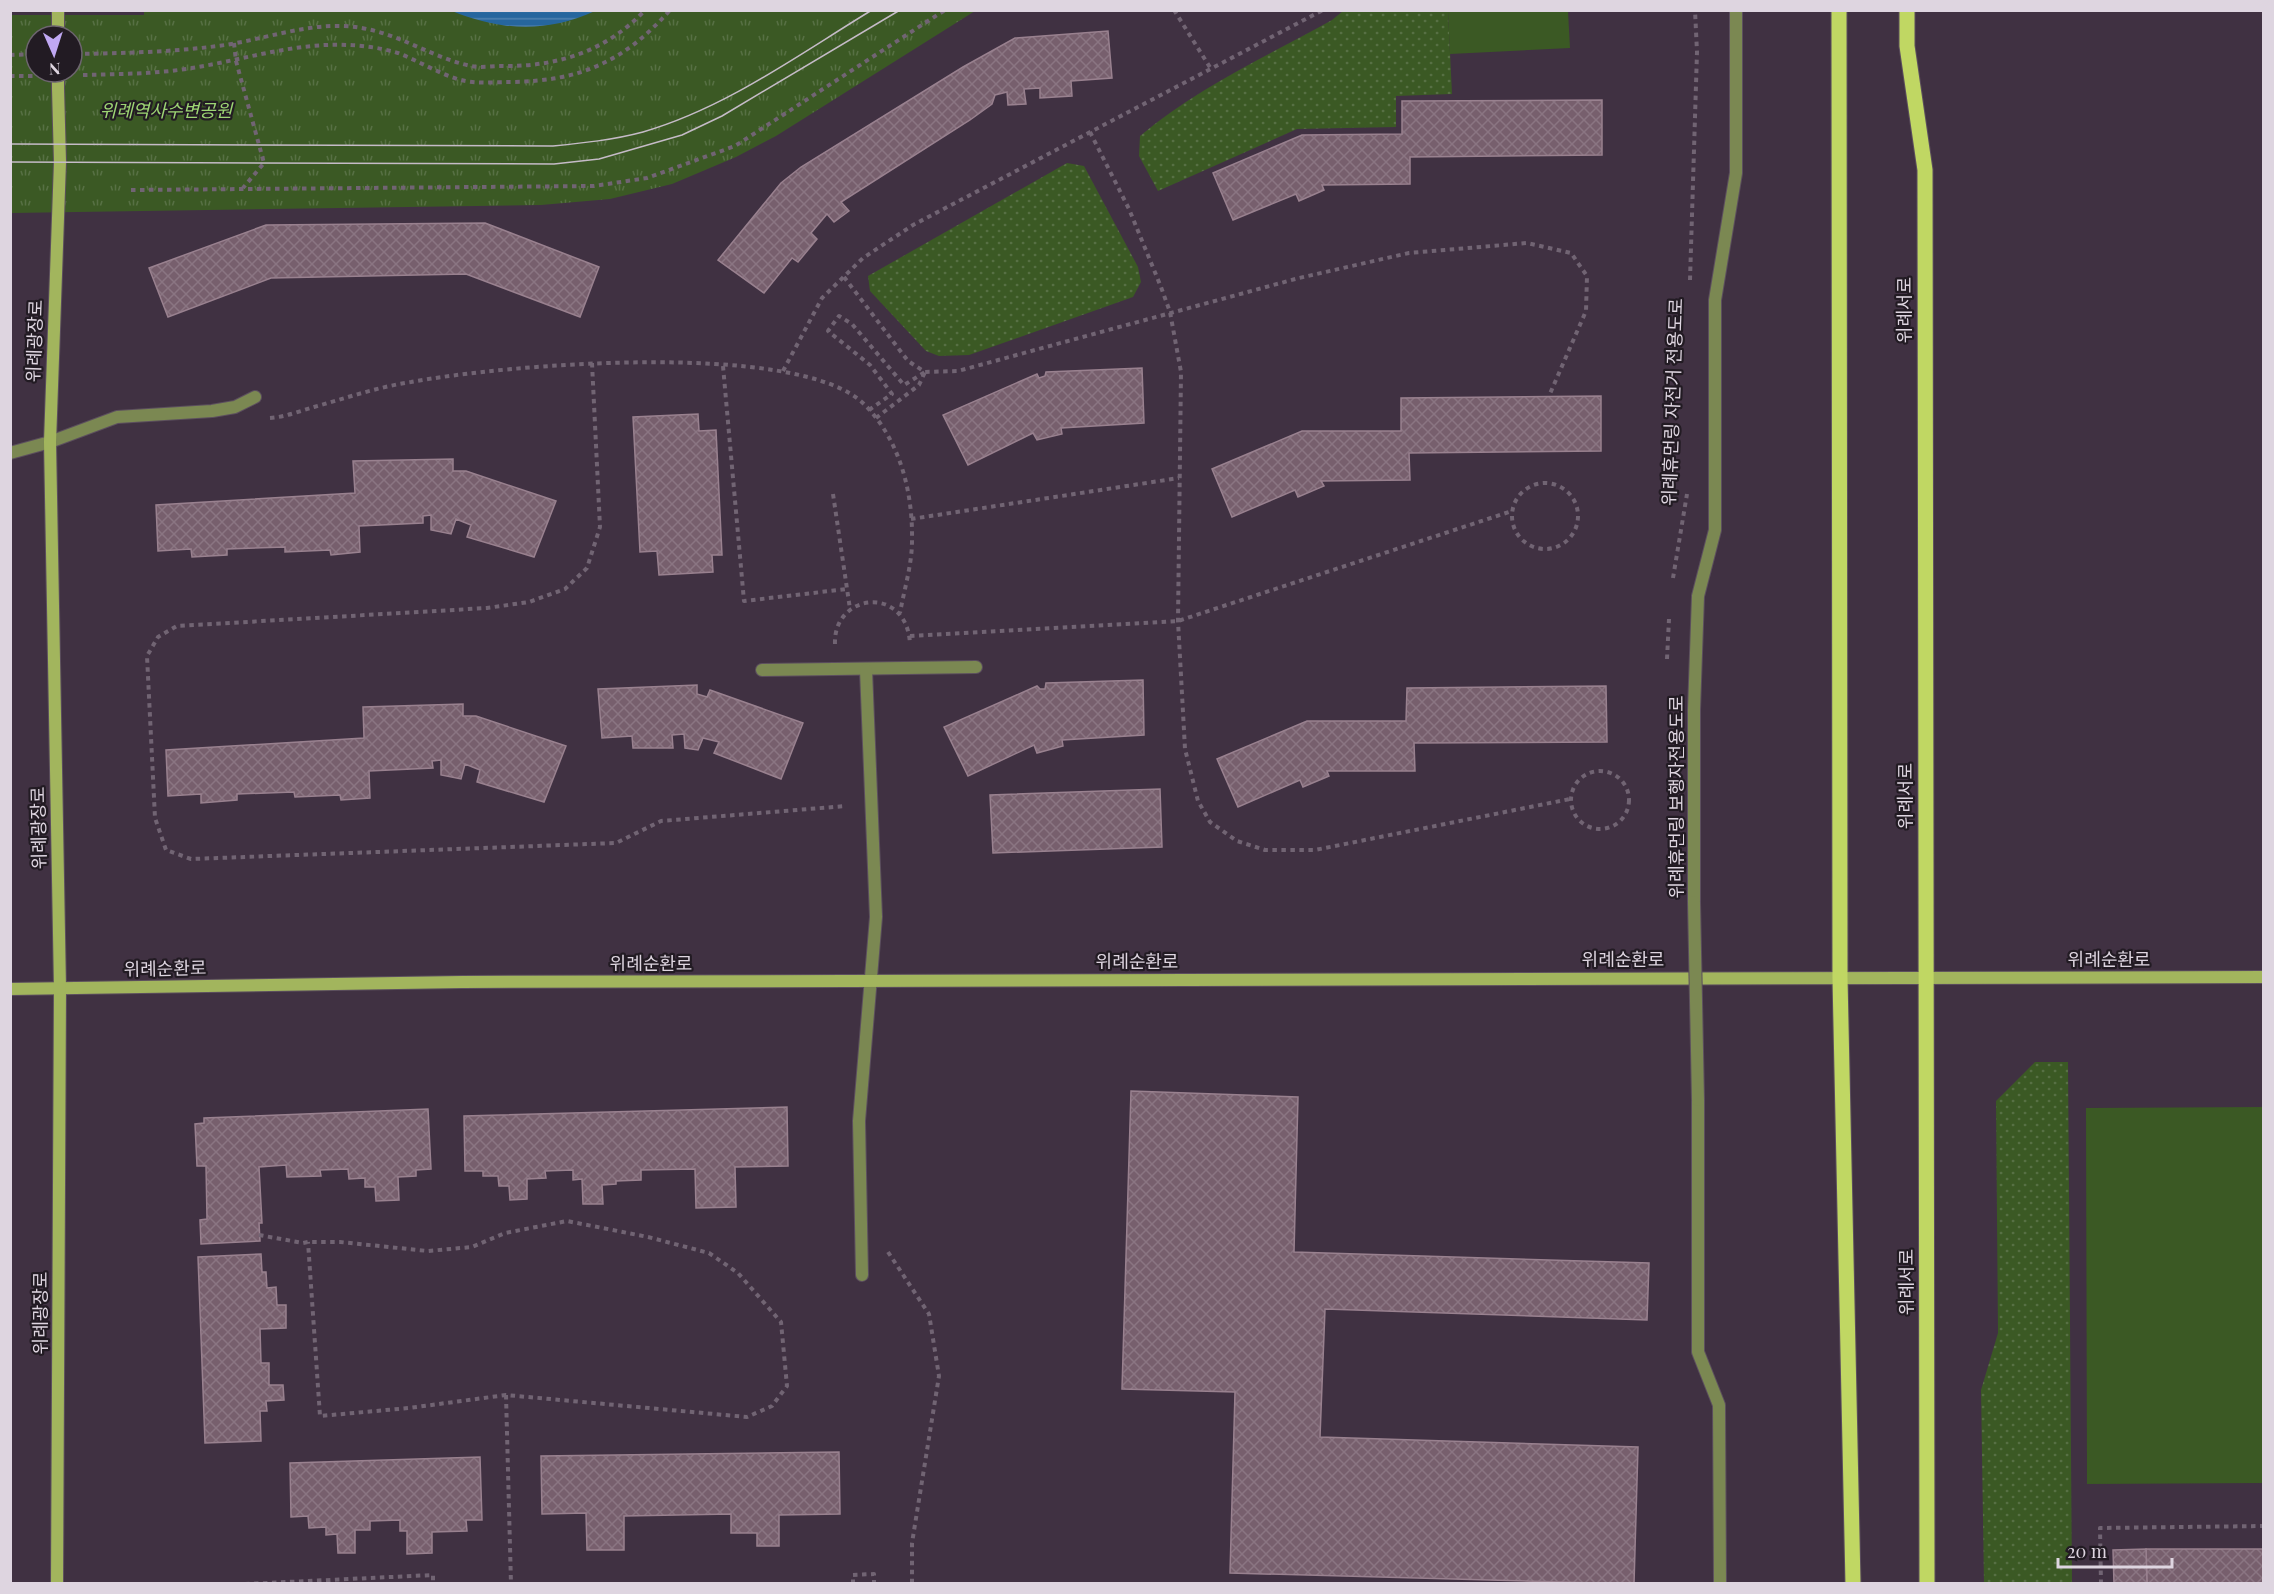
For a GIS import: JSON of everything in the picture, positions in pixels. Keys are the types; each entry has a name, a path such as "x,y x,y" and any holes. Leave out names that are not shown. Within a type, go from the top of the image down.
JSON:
{"main road":[{"path":"1839,10 1840,978 1853,1584"},
{"name":"위례서로","path":"1907,10 1906,46 1925,170 1927,1584"}],"street":[{"name":"위례휴먼링 보행자전용도로","path":"1720,1584 1719,1405 1698,1352 1694,710 1698,596 1715,530 1714,300 1736,173 1736,10"},
{"name":"위례광장로","path":"57,1584 60,988 50,442 60,162 58,84"},
{"path":"10,453 50,442 117,417 235,407 255,397"},
{"path":"762,670 976,667"},
{"path":"862,1275 860,1121 876,917 866,670"},
{"name":"위례순환로","path":"10,988 462,982 2264,977"}],"path":[{"path":"84,54 158,52 234,43 297,30 342,26 387,32 471,66 541,64 594,50 628,29 645,10"},
{"path":"84,75 146,73 236,61 292,48 326,45 368,46 398,54 461,80 488,82 547,80 588,71 610,61 640,41 670,10"},
{"path":"131,190 594,186 647,178 735,146 945,10"},
{"path":"1174,10 1211,69"},
{"path":"783,371 822,298 863,258 913,225 1323,10"},
{"name":"위례휴먼링 자전거 전용도로","path":"1690,285 1695,10"},
{"path":"234,43 236,61 264,163 242,189"},
{"path":"1090,132 1129,208 1170,312 1181,372 1178,621 1185,749 1198,801 1210,822 1237,841 1265,850 1315,850 1570,799"},
{"path":"869,410 892,394 870,365 828,332 839,316 852,324 904,385 925,372 958,371 989,364 1299,278 1409,253 1527,243 1571,253 1587,276 1586,311 1549,396"},
{"path":"844,277 908,361 925,372"},
{"path":"592,363 600,527 587,568 566,589 529,602 487,608 177,626 158,637 147,656 155,818 166,850 190,859 616,843 662,821 872,803"},
{"path":"235,407 248,420 278,418 409,382 524,366 592,363 723,366 797,372 840,387 869,410 900,459 909,495 912,543 900,613"},
{"path":"723,366 744,601 847,589"},
{"path":"876,418 919,385 925,372"},
{"path":"911,519 1179,478"},
{"path":"910,636 1178,621 1512,511 1521,492 1530,486 1551,483 1570,494 1576,503 1577,524 1566,542 1555,548 1533,547 1516,533 1512,511"},
{"name":"위례휴먼링 자전거 전용도로","path":"1673,584 1687,484"},
{"path":"833,494 850,609"},
{"path":"839,670 835,656 835,636 840,620 850,609 867,603 885,604 900,613 908,623 911,650 900,669"},
{"path":"1667,670 1669,616"},
{"path":"1601,770 1610,772 1625,783 1629,802 1621,820 1603,829 1584,825 1572,809 1570,799 1572,790 1583,775 1601,770"},
{"path":"260,1235 308,1242 340,1242 428,1251 472,1247 505,1233 567,1221 648,1237 709,1253 738,1273 781,1322 788,1386 772,1406 747,1417 506,1395 409,1408 320,1416 308,1242"},
{"path":"886,1248 929,1314 939,1376 912,1543 912,1584"},
{"path":"506,1395 511,1584"},
{"path":"2101,1584 2100,1528 2264,1526"},
{"path":"853,1584 853,1575 874,1574 874,1584"},
{"path":"245,1584 433,1575 433,1584"}],"green space":[{"name":"위례역사수변공원","path":"10,11 975,11 776,136 736,157 672,184 610,199 541,205 11,213"},
{"path":"1343,11 1448,11 1452,94 1396,96 1396,127 1297,129 1158,191 1139,156 1140,136 1209,88 1332,20"},
{"path":"1448,11 1568,11 1570,48 1450,54"},
{"path":"1067,163 1084,166 1138,267 1141,282 1133,297 969,355 939,356 926,351 870,291 868,276"},
{"path":"2035,1062 2068,1062 2072,1583 1984,1583 1981,1390 1998,1333 1996,1101"},
{"path":"2263,1107 2263,1483 2087,1484 2086,1108"}],"water":[{"path":"452,11 595,11 559,23 524,27 488,23"}],"pier":[{"path":"11,10 144,11 144,15 10,15"}],"building":[{"path":"1108,31 1112,78 1071,81 1072,96 1040,98 1040,88 1024,89 1026,104 1008,105 1007,92 995,95 992,104 970,120 841,202 849,211 834,222 827,214 811,233 817,239 798,262 792,258 764,293 718,260 781,183 801,167 963,67 1015,38"},
{"path":"1602,100 1602,155 1410,157 1410,184 1322,185 1324,190 1299,201 1296,194 1233,220 1213,173 1302,135 1402,134 1402,101"},
{"path":"485,223 599,267 580,317 466,274 271,278 168,317 149,268 266,225"},
{"path":"1142,368 1144,423 1061,428 1062,434 1037,440 1033,433 968,465 943,415 1037,374 1039,378 1045,376 1046,372"},
{"path":"1601,396 1601,451 1409,453 1410,480 1321,481 1324,486 1298,497 1295,490 1232,517 1212,469 1302,431 1401,431 1401,398"},
{"path":"698,414 699,431 716,430 722,555 712,555 713,572 659,575 657,551 640,552 633,417"},
{"path":"453,459 453,471 466,471 556,501 534,557 467,537 471,525 456,519 451,534 431,530 431,515 423,516 423,523 359,526 360,552 331,555 330,550 285,552 285,547 227,549 227,555 192,557 191,549 158,551 156,505 355,493 353,461"},
{"path":"1143,680 1144,735 1062,740 1063,746 1037,753 1034,745 968,776 944,727 1037,686 1045,689 1046,683"},
{"path":"697,685 697,694 707,697 710,690 803,723 781,779 714,753 719,742 703,738 698,750 685,748 684,734 672,735 673,748 633,748 632,736 602,738 598,689"},
{"path":"1606,686 1607,742 1414,743 1415,771 1327,771 1329,776 1303,787 1300,780 1238,807 1217,759 1307,721 1406,721 1407,688"},
{"path":"463,704 463,716 476,716 566,746 544,802 477,782 480,770 465,764 461,779 441,775 441,760 432,761 433,768 369,771 370,798 341,800 340,795 295,797 294,792 237,794 237,800 201,803 201,794 168,796 166,750 364,738 363,707"},
{"path":"1160,789 1162,847 993,853 990,795"},
{"path":"1131,1091 1298,1097 1294,1252 1649,1263 1647,1320 1325,1309 1320,1437 1638,1447 1634,1584 1230,1573 1235,1392 1122,1389"},
{"path":"787,1107 788,1166 735,1167 736,1207 696,1208 695,1169 641,1170 641,1180 616,1181 616,1184 602,1185 603,1204 583,1204 582,1179 573,1180 573,1170 545,1171 546,1178 527,1179 527,1199 510,1200 509,1186 499,1186 498,1176 483,1176 483,1171 465,1171 464,1116"},
{"path":"428,1109 431,1169 416,1170 416,1176 398,1177 399,1200 376,1201 375,1187 365,1187 365,1178 349,1179 348,1169 320,1170 321,1176 287,1177 286,1165 259,1167 262,1223 259,1223 260,1241 201,1244 200,1220 207,1219 206,1166 197,1166 195,1124 204,1123 204,1118"},
{"path":"261,1254 262,1272 266,1272 267,1288 276,1287 277,1305 286,1305 286,1328 260,1329 261,1363 269,1363 269,1385 283,1385 284,1400 266,1401 267,1411 260,1411 261,1441 205,1443 198,1257"},
{"path":"839,1452 840,1514 779,1515 779,1546 757,1546 757,1533 731,1533 731,1514 624,1516 624,1550 587,1550 586,1513 542,1514 541,1456"},
{"path":"480,1457 482,1520 466,1520 467,1531 432,1532 432,1553 407,1554 407,1531 400,1531 400,1520 370,1521 370,1530 355,1530 355,1553 338,1553 337,1534 326,1535 326,1527 309,1528 308,1516 291,1517 290,1463"},
{"path":"2146,1549 2264,1549 2264,1584 2147,1584"},
{"path":"2146,1549 2147,1584 2114,1584 2113,1550"}],"tram line":[{"path":"10,144 553,146 609,139 643,132 674,122 732,95 872,10"},
{"path":"10,162 554,164 599,159 682,135 722,116 900,10"}]}
